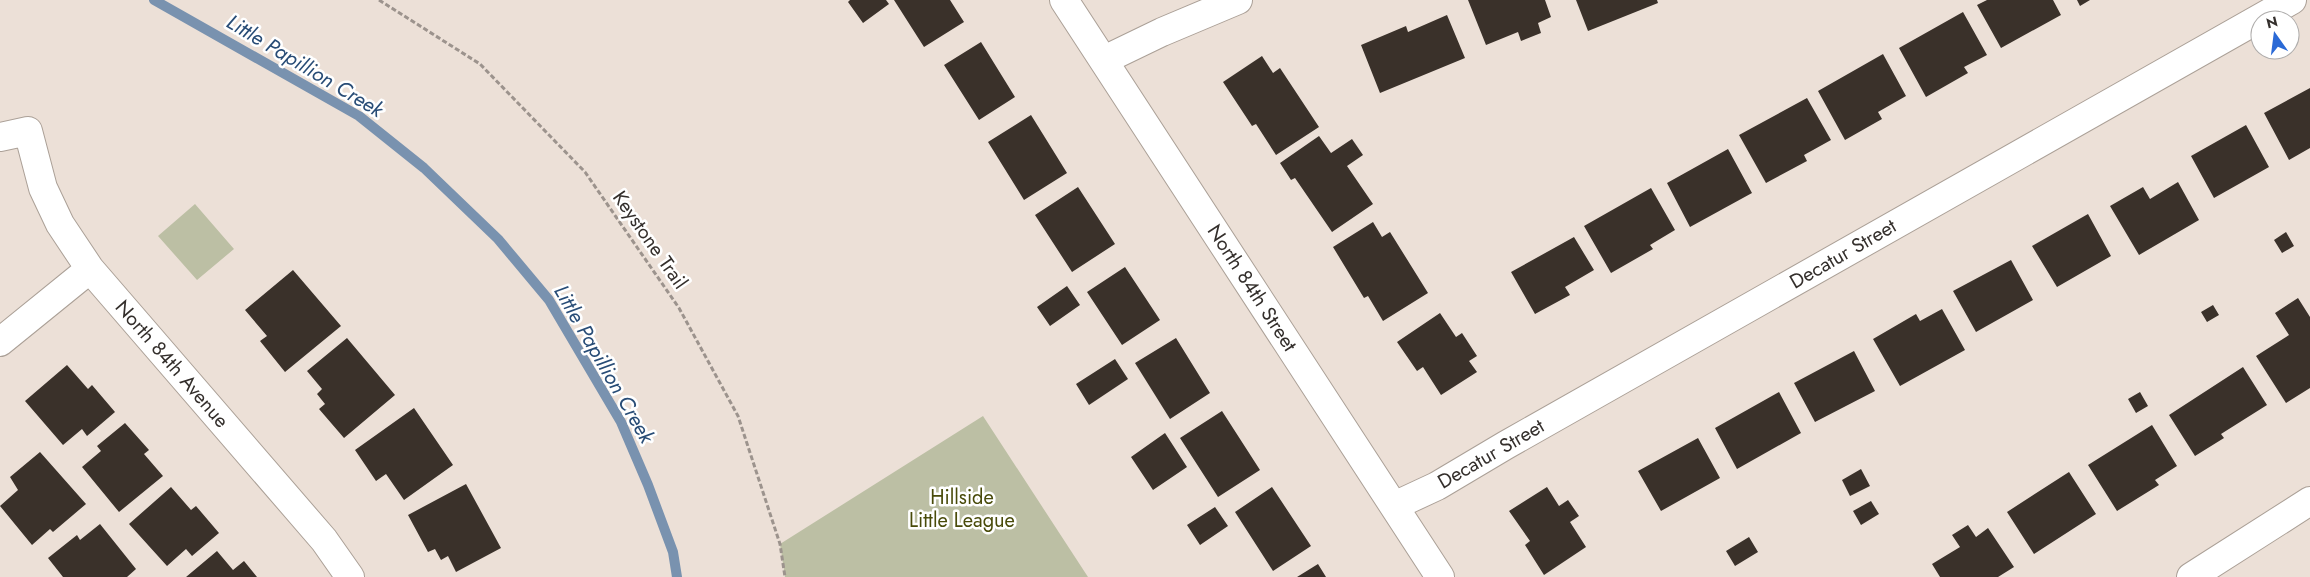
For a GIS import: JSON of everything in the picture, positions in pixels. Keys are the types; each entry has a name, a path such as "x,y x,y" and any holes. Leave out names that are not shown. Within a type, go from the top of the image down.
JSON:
{"street":[{"name":"North 84th Street","path":"1064,0 1440,577"},
{"path":"1104,60 1162,32 1238,0"},
{"name":"Decatur Street","path":"1394,506 1438,486 1506,445 2292,0"},
{"name":"North 84th Avenue","path":"0,138 28,131 43,188 60,224 90,269 324,540 350,577"},
{"path":"0,342 90,269"},
{"path":"2191,577 2310,501"}],"path":[{"name":"Keystone Trail","path":"379,0 480,64 585,172 679,308 738,416 780,544 785,577"}],"green space":[{"path":"195,204 234,249 197,280 158,236"},
{"name":"Hillside Little League","path":"983,416 1088,577 785,577 780,544"}],"building":[{"path":"850,0 886,0 889,4 863,23 848,2"},
{"path":"894,0 950,0 964,22 924,47"},
{"path":"1468,0 1545,0 1551,17 1538,23 1541,33 1521,41 1518,32 1486,45"},
{"path":"1576,0 1657,0 1658,3 1588,31"},
{"path":"1987,0 2053,0 2061,15 2001,48 1977,5"},
{"path":"2077,0 2090,0 2080,6"},
{"path":"1963,12 1987,55 1964,67 1968,73 1926,97 1899,48"},
{"path":"1447,15 1465,58 1380,93 1361,45 1406,26 1408,32"},
{"path":"981,42 1015,97 979,120 944,65"},
{"path":"1883,54 1906,96 1878,112 1882,119 1845,140 1818,91"},
{"path":"1262,56 1273,73 1280,68 1319,127 1276,155 1256,124 1252,126 1223,82"},
{"path":"2310,88 2310,148 2289,160 2264,113"},
{"path":"1807,98 1831,140 1804,155 1807,161 1766,183 1739,135"},
{"path":"1031,115 1067,173 1024,200 988,142"},
{"path":"2246,125 2269,167 2214,198 2191,156"},
{"path":"1319,136 1331,153 1352,139 1363,155 1347,166 1373,204 1332,232 1295,178 1291,180 1280,163"},
{"path":"1728,149 1752,193 1690,227 1667,183"},
{"path":"2178,182 2199,220 2139,255 2110,206 2143,187 2150,199"},
{"path":"1078,187 1115,244 1072,272 1035,215"},
{"path":"1651,188 1675,230 1650,245 1653,249 1611,273 1584,226"},
{"path":"2088,214 2111,256 2057,287 2032,246"},
{"path":"1373,222 1382,237 1390,232 1428,293 1383,321 1368,296 1364,298 1333,247"},
{"path":"2286,232 2294,246 2282,253 2274,240"},
{"path":"1574,237 1594,270 1565,287 1570,295 1535,314 1511,272"},
{"path":"2011,260 2033,300 1976,332 1953,291"},
{"path":"1125,267 1160,320 1122,345 1087,292"},
{"path":"293,270 341,326 285,372 260,341 267,336 245,310"},
{"path":"1067,286 1080,305 1050,326 1037,307"},
{"path":"2298,298 2310,317 2310,388 2286,403 2256,356 2289,335 2275,313"},
{"path":"2213,305 2219,315 2207,322 2201,312"},
{"path":"1942,309 1965,350 1900,386 1873,339 1916,314 1920,321"},
{"path":"1440,313 1456,337 1462,333 1477,356 1469,361 1477,372 1441,395 1423,367 1417,371 1397,342"},
{"path":"347,338 395,395 344,438 319,409 325,404 317,394 322,389 307,371"},
{"path":"1176,338 1210,393 1170,419 1135,363"},
{"path":"1854,351 1875,391 1815,422 1794,383"},
{"path":"1115,359 1128,379 1089,405 1076,384"},
{"path":"67,365 88,389 92,385 115,412 87,436 82,429 63,445 25,401"},
{"path":"2243,367 2267,405 2221,434 2224,438 2195,456 2169,415"},
{"path":"1779,392 1801,433 1737,469 1715,428"},
{"path":"2140,392 2148,406 2136,413 2128,399"},
{"path":"414,408 453,465 404,500 386,474 376,481 355,450"},
{"path":"1222,411 1260,470 1218,497 1180,438"},
{"path":"125,423 149,450 144,454 163,476 119,512 82,467 101,451 97,446"},
{"path":"2152,425 2177,466 2155,480 2159,485 2117,511 2088,465"},
{"path":"1165,433 1187,467 1153,490 1131,457"},
{"path":"1698,438 1720,478 1661,511 1638,471"},
{"path":"40,452 86,504 53,532 50,529 32,545 0,506 18,490 10,477"},
{"path":"1861,469 1870,486 1850,496 1842,480"},
{"path":"2069,472 2096,514 2034,554 2007,512"},
{"path":"466,484 501,548 456,572 448,556 441,560 435,549 428,552 408,515"},
{"path":"171,487 191,510 196,506 219,533 192,556 186,549 167,566 129,524"},
{"path":"1272,487 1311,546 1273,571 1235,512"},
{"path":"1547,487 1559,506 1568,500 1579,516 1570,522 1586,547 1544,575 1525,545 1530,541 1509,511"},
{"path":"1871,501 1879,514 1861,525 1853,511"},
{"path":"1215,507 1228,526 1200,545 1187,525"},
{"path":"100,524 136,569 127,577 63,577 48,558 77,535 80,540"},
{"path":"1968,525 1976,537 1988,528 2014,567 1998,577 1940,577 1932,564 1960,547 1952,535"},
{"path":"1749,537 1758,552 1735,566 1726,551"},
{"path":"217,551 233,570 244,561 257,577 186,577"},
{"path":"1318,564 1326,577 1297,577"}],"waterway":[{"name":"Little Papillion Creek","path":"154,0 359,116 424,168 498,239 549,300 621,422 648,485 673,552 677,577"}]}
